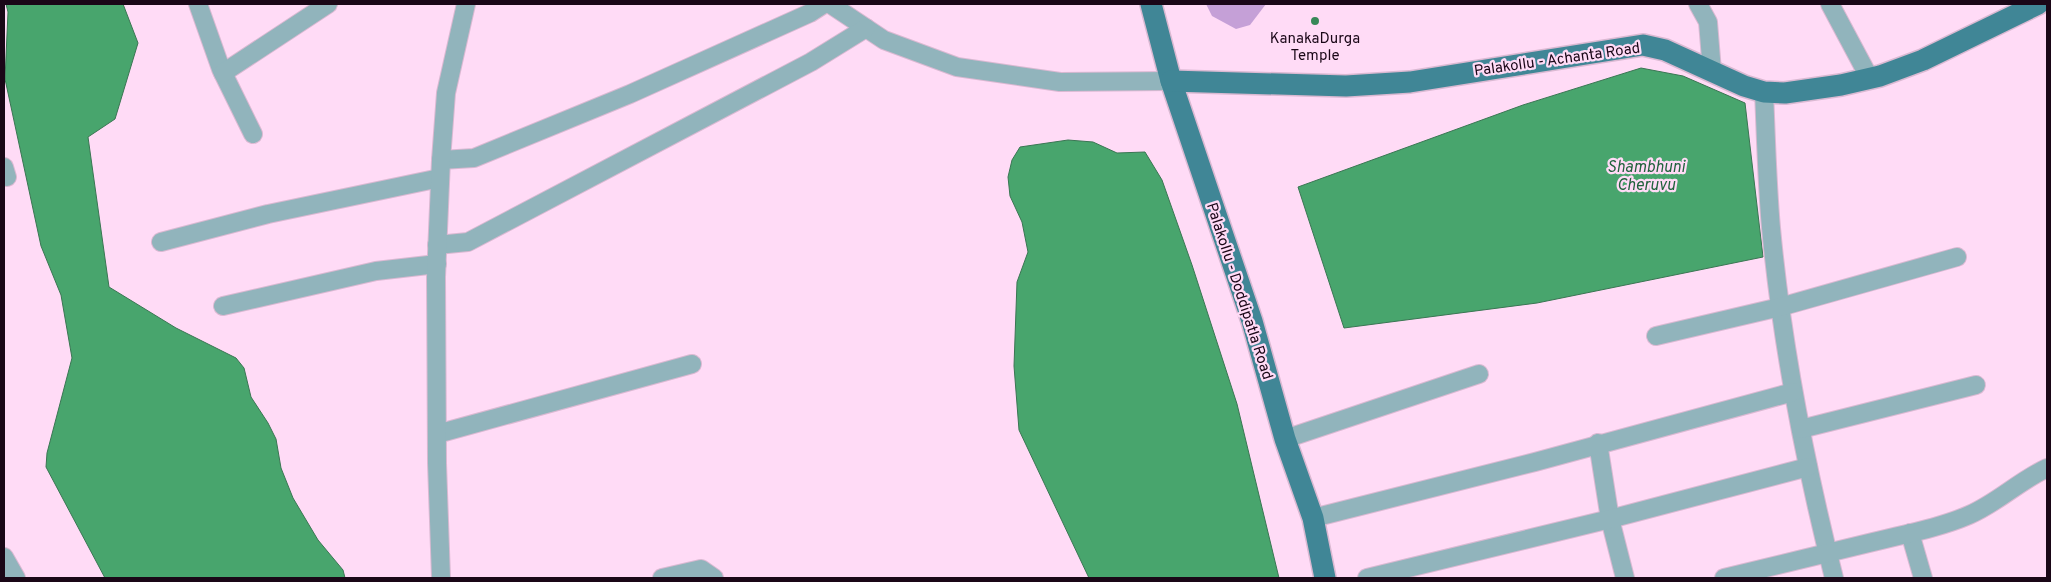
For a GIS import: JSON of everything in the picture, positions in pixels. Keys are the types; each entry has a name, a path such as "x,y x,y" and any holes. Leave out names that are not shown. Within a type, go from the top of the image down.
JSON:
{"main road":[{"name":"Palakollu - Doddipatla Road","path":"1150,4 1171,81 1252,321 1284,439 1313,518 1325,578"},
{"name":"Palakollu - Achanta Road","path":"1171,81 1346,86 1410,82 1643,45 1665,50 1764,92 1785,92 1870,79 1923,60 2038,4"}],"street":[{"path":"198,4 223,73 254,134"},
{"path":"223,73 328,4"},
{"path":"441,578 437,434 437,245 446,94 466,4"},
{"path":"441,160 474,158 630,94 810,13 824,4"},
{"path":"830,4 884,40 957,68 1060,82 1171,81"},
{"path":"1698,4 1708,22 1712,71"},
{"path":"1830,4 1870,79"},
{"path":"437,245 468,242 794,71 866,28"},
{"path":"1764,92 1771,227 1780,307 1793,392 1834,578"},
{"path":"161,242 268,214 440,178"},
{"path":"1656,336 1780,307 1957,256"},
{"path":"223,306 376,271 437,264"},
{"path":"437,434 692,364"},
{"path":"1284,439 1479,374"},
{"path":"1801,429 1976,385"},
{"path":"1313,518 1535,462 1598,443 1793,392"},
{"path":"1598,443 1610,519 1625,578"},
{"path":"1367,578 1610,519 1808,467"},
{"path":"1724,578 1910,533 1967,516 1991,504 2025,479 2047,468"},
{"path":"1910,533 1923,578"},
{"path":"4,557 16,578"},
{"path":"662,578 701,569 714,578"}],"water":[{"path":"6,4 123,4 138,43 115,119 88,137 109,287 176,328 236,358 244,368 251,397 276,439 281,468 293,498 318,540 343,570 345,578 105,578 46,467 47,453 72,358 61,295 41,246 5,79 8,12"},
{"name":"Shambhuni Cheruvu","path":"1641,68 1683,76 1745,103 1763,257 1537,303 1344,328 1298,187 1523,105"},
{"path":"1068,140 1093,142 1117,153 1145,152 1162,180 1237,404 1279,578 1089,578 1019,430 1014,366 1017,282 1028,252 1022,222 1010,196 1008,177 1012,160 1020,147"}],"building":[{"path":"1206,4 1266,4 1250,25 1236,29 1212,16"}],"place":[{"name":"KanakaDurga Temple","path":"1315,21"}]}
